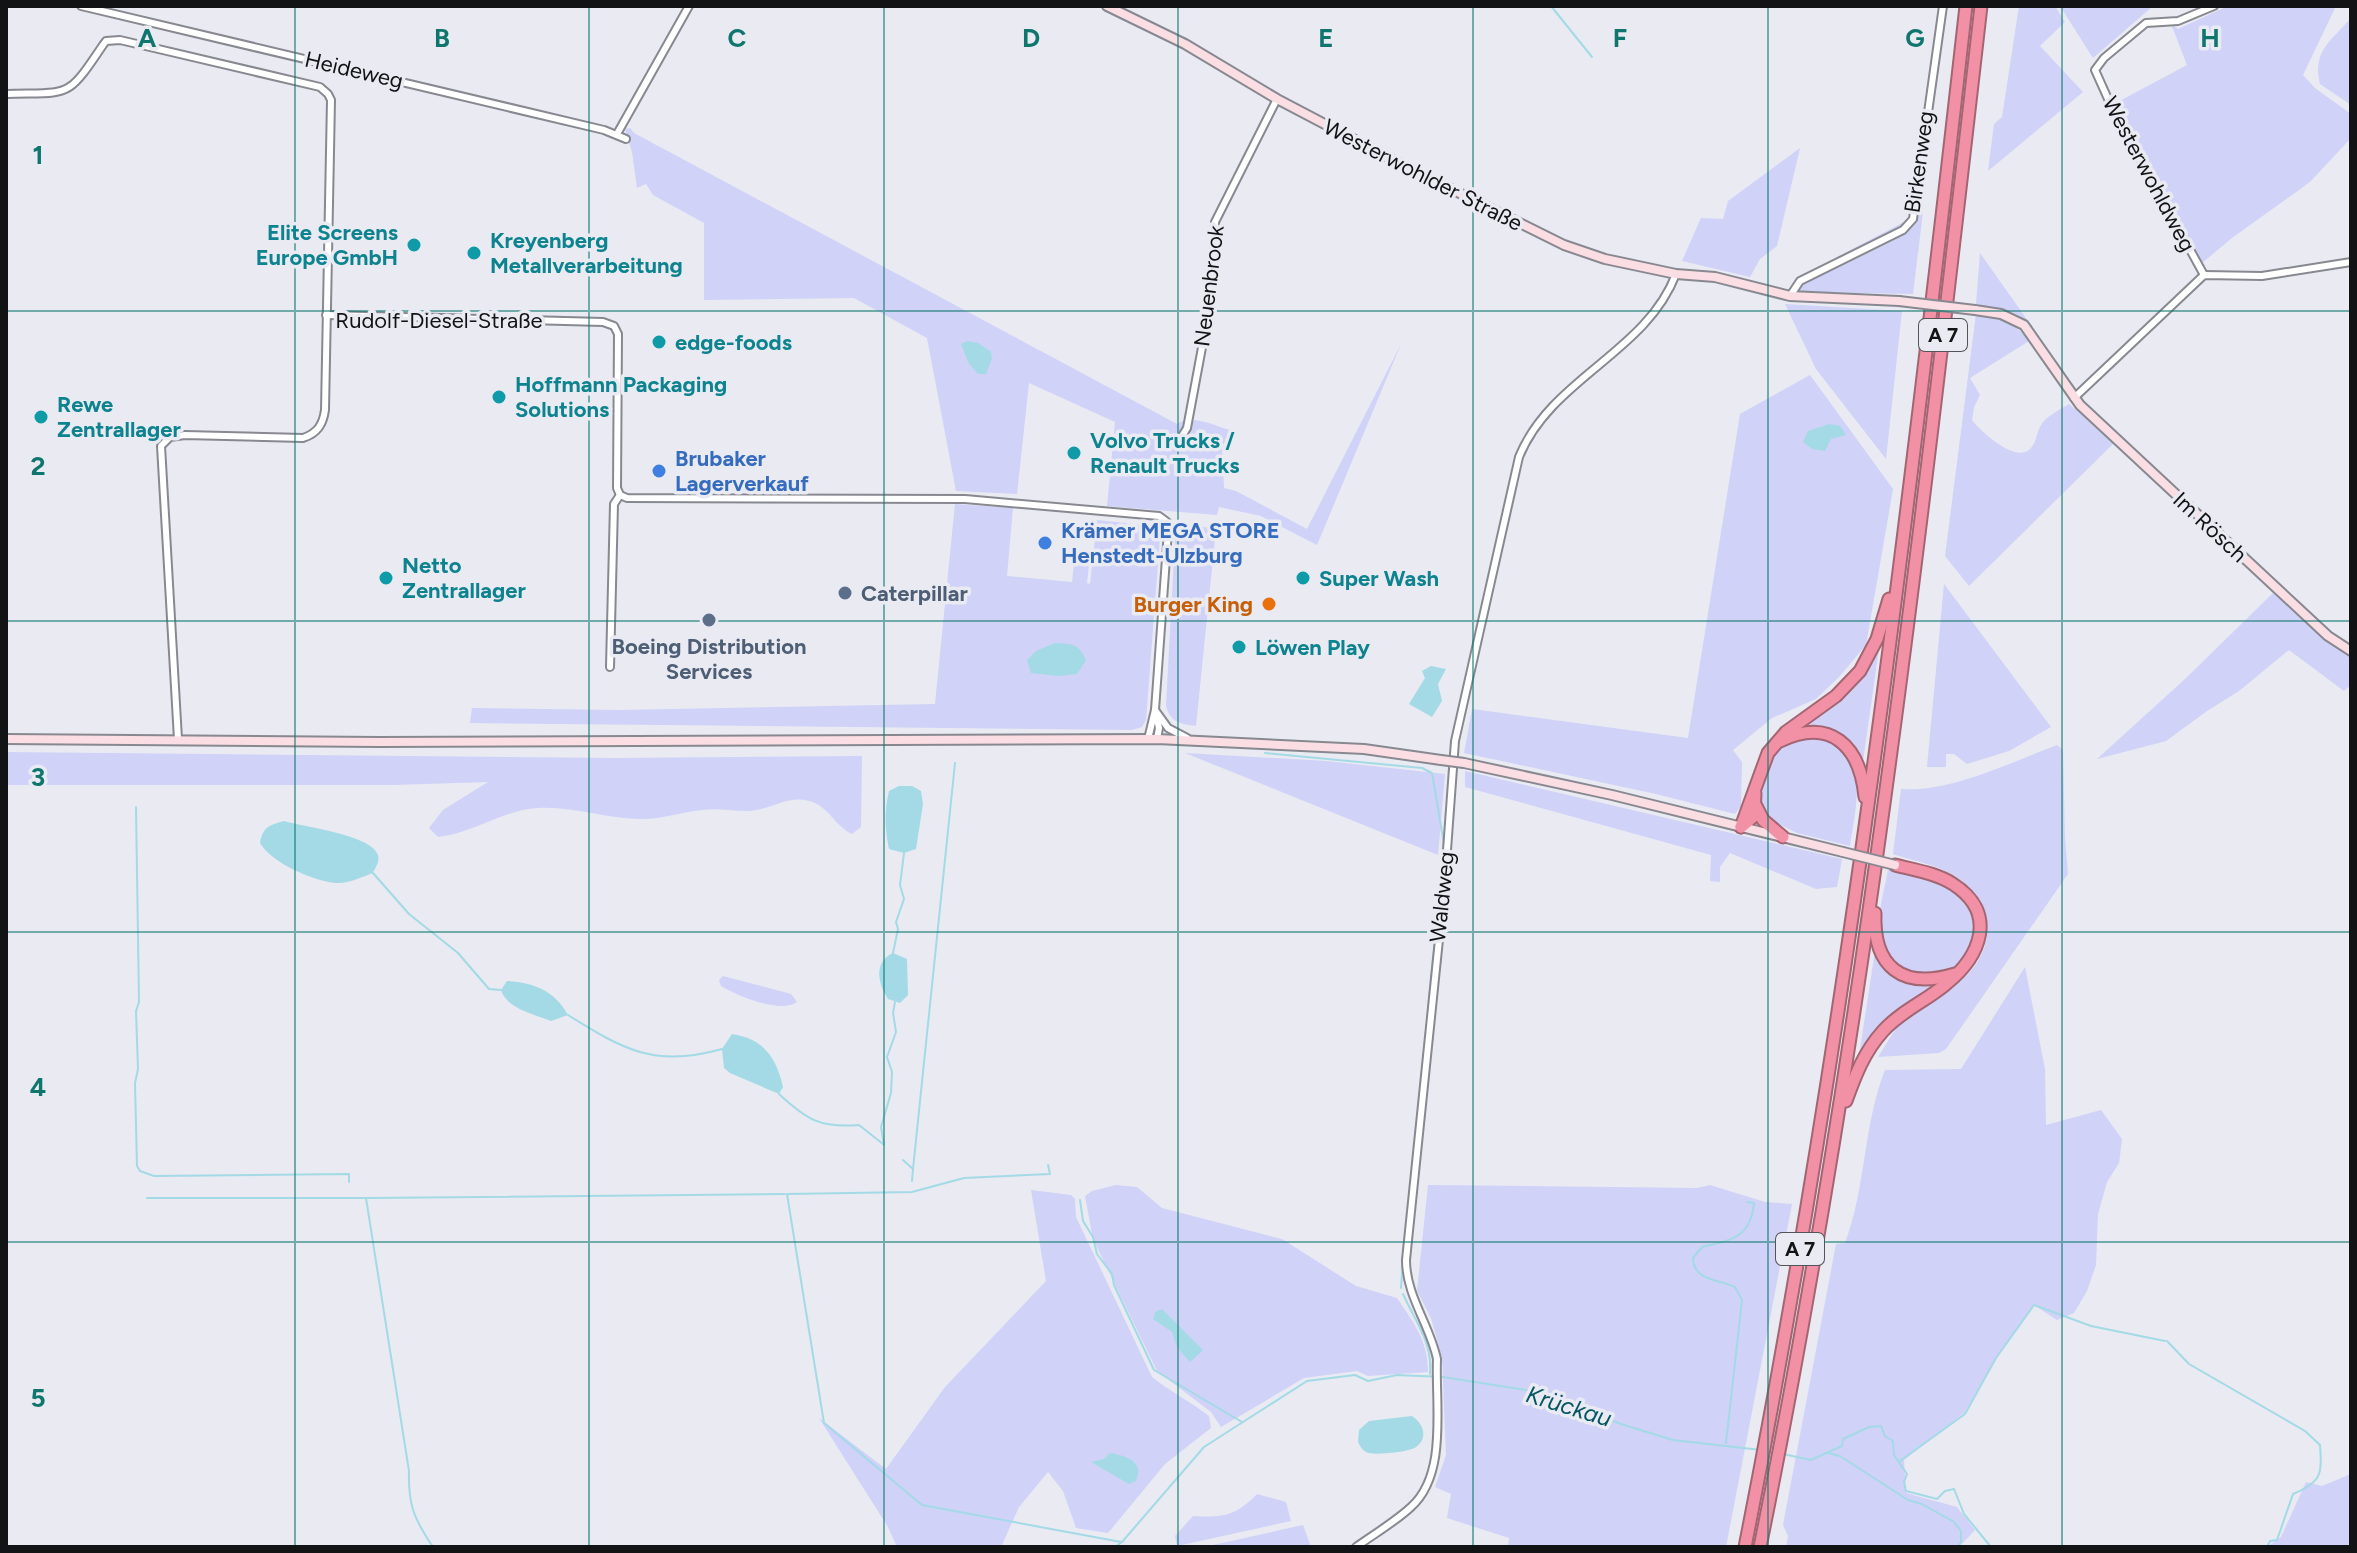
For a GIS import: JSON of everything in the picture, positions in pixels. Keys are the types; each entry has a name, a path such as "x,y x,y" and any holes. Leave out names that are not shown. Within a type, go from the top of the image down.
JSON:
{"highway":[{"name":"A 7","path":"1745,1547 1823,1112 1867,813 1900,564 1966,6"},
{"name":"A 7","path":"1760,1547 1837,1124 1874,876 1922,514 1981,6"},
{"path":"1741,827 1763,763 1776,743 1790,728 1836,696 1864,665 1877,639 1900,564"},
{"path":"1776,743 1812,732 1827,734 1842,742 1861,769 1867,813"},
{"path":"1741,827 1752,819 1755,788"},
{"path":"1755,806 1763,820 1783,837"},
{"path":"1837,1124 1857,1071 1873,1043 1901,1014 1945,986 1974,954 1980,940 1979,917 1970,899 1954,884 1895,865"},
{"path":"1874,876 1874,931 1885,959 1897,972 1924,981 1959,972"}],"main road":[{"name":"Westerwohlder Straße","path":"1107,6 1185,44 1277,99 1564,245 1605,259 1676,274 1715,277 1759,289"},
{"name":"Im Rösch","path":"1759,289 1790,296 1899,301 1975,310 2001,314 2024,325 2074,398 2328,636 2351,651"},
{"path":"6,739 379,742 1153,739 1364,749 1464,763 1612,795 1895,865"}],"street":[{"name":"Heideweg","path":"81,6 617,134 626,139"},
{"path":"617,134 689,6"},
{"name":"Birkenweg","path":"1790,296 1800,281 1903,230 1913,219 1943,6"},
{"name":"Westerwohldweg","path":"2204,275 2113,110 2095,70 2104,58 2146,23 2178,21 2214,6"},
{"path":"6,94 68,90 78,82 103,45 112,40 325,90 331,100 326,315"},
{"name":"Neuenbrook","path":"1182,436 1187,428 1214,283 1215,222 1277,99"},
{"path":"2074,398 2204,275 2262,276 2351,262"},
{"name":"Waldweg","path":"1356,1547 1412,1507 1426,1490 1434,1469 1437,1365 1434,1345 1406,1277 1406,1260 1444,891 1455,741 1519,457 1527,437 1566,390 1645,324 1661,306 1676,274"},
{"name":"Rudolf-Diesel-Straße","path":"178,739 161,446 170,437 185,435 303,438 317,431 325,410 326,315 603,322 614,326 618,334 617,488 620,495 614,504 610,667"},
{"path":"620,495 634,499 965,499 1159,516 1167,522 1168,531 1153,739"},
{"path":"1155,710 1168,728 1190,740"}],"shaded area":[{"path":"2019,6 2055,6 2065,22 2040,46 2083,92 1988,171 1994,124 2002,117"},
{"path":"2060,6 2153,6 2093,58"},
{"path":"2228,6 2336,6 2303,75 2315,88 2351,114 2351,138 2310,182 2202,263 2155,173 2114,104 2187,65 2171,24 2178,29"},
{"path":"2351,18 2351,105 2320,84 2318,73 2325,47"},
{"path":"630,128 634,133 1177,424 1196,420 1230,430 1222,448 1224,488 1236,491 1307,529 1401,344 1317,545 1261,516 1219,507 1217,515 1107,506 1115,422 1029,383 1017,494 956,491 927,338 854,298 704,300 704,223 653,195 646,184 637,188 625,129"},
{"path":"1800,148 1777,246 1760,259 1750,277 1682,261 1701,218 1723,219 1728,201"},
{"path":"1923,212 1913,294 1795,292 1797,278"},
{"path":"1980,253 2028,321 2014,313 1976,304"},
{"path":"1785,304 1902,311 1886,459 1816,369"},
{"path":"1976,314 2006,322 2029,341 1970,378 1980,395 1972,420 1982,431 2006,449 2023,453 2035,442 2045,420 2069,404 2115,442 1969,586 1945,556"},
{"path":"968,341 978,343 991,352 986,374 978,374 968,362 961,344"},
{"path":"1810,375 1893,489 1866,645 1816,699 1772,718 1733,750 1742,762 1741,806 1735,814 1464,753 1472,709 1688,738 1740,414"},
{"path":"1829,424 1840,426 1846,435 1831,439 1825,451 1812,449 1803,442 1808,431"},
{"path":"955,504 1013,508 1007,576 1072,582 1075,553 1090,555 1087,583 1090,584 1097,520 1152,526 1160,537 1146,720 1142,727 1132,730 470,723 472,708 620,710 935,704"},
{"path":"1181,527 1216,529 1196,726 1176,721 1166,706 1175,539"},
{"path":"1944,584 2051,727 2009,751 1967,764 1954,754 1946,754 1946,767 1927,767"},
{"path":"2273,593 2329,643 2351,656 2351,685 2344,691 2289,650 2239,691 2166,741 2097,759 2185,679"},
{"path":"1880,642 1863,761 1853,744 1839,733 1812,727 1802,729 1802,725 1848,694 1863,678"},
{"path":"1055,643 1070,644 1080,650 1086,660 1077,674 1058,676 1031,673 1027,660 1036,651"},
{"path":"1431,666 1446,669 1438,684 1442,701 1432,717 1409,704 1425,678 1422,671"},
{"path":"1804,735 1829,738 1842,746 1850,758 1857,786 1850,846 1797,833 1766,818 1761,798 1767,767 1786,743"},
{"path":"2057,745 2063,750 2068,874 1946,1049 1939,1053 1878,1057 1909,1014 1967,975 1985,947 1987,932 1981,903 1960,880 1939,868 1893,854 1901,789 1920,789 1960,781"},
{"path":"6,752 615,758 862,756 861,827 852,834 817,804 801,799 754,811 707,809 642,819 538,808 512,813 438,837 429,828 443,810 488,782 393,785 6,785"},
{"path":"1185,753 1327,761 1445,774 1438,855"},
{"path":"1465,771 1842,859 1837,887 1816,889 1730,853 1720,867 1720,882 1710,881 1711,855 1465,787"},
{"path":"899,786 912,786 921,791 923,804 916,849 904,853 889,849 886,827 889,791"},
{"path":"284,821 364,842 378,855 373,873 336,883 305,875 283,864 260,843 268,828"},
{"path":"1888,870 1942,884 1957,893 1969,908 1972,940 1965,956 1953,968 1937,975 1920,976 1904,971 1890,960 1879,933"},
{"path":"1875,951 1886,968 1898,978 1914,984 1934,985 1892,1016 1859,1056"},
{"path":"893,953 907,959 908,995 900,1003 888,999 879,974 882,962"},
{"path":"2025,967 2045,1069 2046,1125 2101,1110 2122,1139 2119,1163 2107,1182 2098,1214 2096,1265 2087,1291 2074,1313 2057,1320 2034,1305 1996,1359 1964,1413 1904,1460 1906,1493 1957,1507 1975,1530 1959,1547 1786,1547 1788,1536 1783,1525 1836,1244 1845,1243 1852,1222 1872,1113 1885,1070 1961,1069"},
{"path":"723,976 791,994 797,1002 780,1006 748,999 721,986 719,980"},
{"path":"507,981 542,989 556,999 568,1015 551,1021 515,1006 501,990"},
{"path":"732,1034 752,1040 767,1051 780,1076 783,1087 779,1094 724,1068 722,1049"},
{"path":"1116,1185 1137,1187 1162,1208 1282,1239 1356,1286 1397,1298 1423,1342 1428,1372 1368,1376 1357,1371 1304,1378 1221,1427 1211,1412 1157,1371 1093,1239 1085,1196"},
{"path":"1428,1185 1697,1188 1710,1185 1765,1202 1792,1204 1726,1547 1508,1547 1509,1538 1447,1518 1451,1494 1435,1487 1446,1455 1442,1358 1431,1318 1417,1291"},
{"path":"1031,1190 1071,1195 1075,1199 1076,1217 1152,1377 1209,1416 1211,1428 1165,1464 1108,1533 1076,1528 1063,1491 1048,1472 1019,1507 1001,1547 897,1547 888,1527 819,1418 886,1469 945,1387 1046,1281"},
{"path":"1162,1309 1203,1350 1190,1362 1177,1347 1172,1332 1153,1319 1155,1312"},
{"path":"1412,1416 1419,1423 1423,1435 1420,1443 1412,1449 1376,1454 1366,1452 1358,1442 1359,1430 1369,1421"},
{"path":"1110,1453 1128,1458 1136,1464 1136,1481 1129,1484 1091,1462 1104,1459"},
{"path":"2351,1474 2351,1547 2267,1547 2281,1537 2306,1482 2322,1486"},
{"path":"1257,1494 1286,1502 1291,1521 1177,1546 1175,1536 1193,1516 1228,1514"},
{"path":"1303,1525 1311,1547 1204,1547"}],"waterway":[{"path":"1551,6 1592,57"},
{"path":"1265,753 1422,768 1432,773 1444,844"},
{"path":"913,1169 955,763"},
{"path":"136,807 139,1002 136,1011 138,1069 135,1083 137,1166 140,1171 154,1176 349,1174 349,1182"},
{"path":"893,953 898,929 896,922 904,899 900,885 904,853"},
{"path":"1412,1171 1443,857"},
{"path":"373,873 409,914 458,953 489,989 501,990"},
{"path":"884,1145 881,1127 891,1093 892,1072 887,1057 896,1032 895,1002"},
{"path":"568,1015 606,1038 659,1056 678,1057 722,1049"},
{"path":"779,1094 806,1116 834,1125 859,1125 883,1144"},
{"path":"903,1160 913,1169 912,1181"},
{"path":"1048,1165 1050,1174 964,1178 912,1192 787,1194 824,1423 922,1505 1121,1542"},
{"path":"367,1198 785,1194"},
{"path":"147,1198 366,1198 409,1471 411,1503 433,1547"},
{"path":"1080,1200 1083,1221 1093,1237 1097,1254 1112,1274 1114,1285 1154,1370 1242,1422"},
{"path":"1726,1443 1742,1300 1735,1287 1697,1271 1693,1258 1702,1247 1738,1236 1744,1230 1749,1224 1754,1203 1747,1202"},
{"path":"1401,1288 1403,1261"},
{"path":"1403,1294 1426,1342 1430,1374"},
{"path":"1900,1461 1965,1414 1996,1358 2034,1305 2091,1326 2165,1341"},
{"path":"2167,1341 2189,1364 2305,1431 2320,1445 2318,1476 2310,1485 2293,1494 2277,1540 2270,1541 2267,1547"},
{"name":"Krückau","path":"1115,1547 1204,1447 1307,1381 1355,1375 1368,1381 1397,1375 1443,1377 1532,1391 1673,1440 1761,1450"},
{"name":"Krückau","path":"1783,1454 1811,1460 1842,1446 1843,1439 1869,1427 1881,1426 1885,1436 1893,1441 1894,1455 1907,1474 1904,1482 1906,1491 1937,1499 1945,1491 1954,1489 1964,1514 1991,1547"},
{"path":"1828,1453 1840,1456 1908,1500 1922,1504 1954,1522 1961,1531 1961,1542 1957,1547"}],"place":[{"name":"Elite Screens Europe GmbH","path":"414,245"},
{"name":"Kreyenberg Metallverarbeitung","path":"474,253"},
{"name":"edge-foods","path":"659,342"},
{"name":"Hoffmann Packaging Solutions","path":"499,397"},
{"name":"Rewe Zentrallager","path":"41,417"},
{"name":"Volvo Trucks / Renault Trucks","path":"1074,453"},
{"name":"Brubaker Lagerverkauf","path":"659,471"},
{"name":"Krämer MEGA STORE Henstedt-Ulzburg","path":"1045,543"},
{"name":"Netto Zentrallager","path":"386,578"},
{"name":"Super Wash","path":"1303,578"},
{"name":"Caterpillar","path":"845,593"},
{"name":"Burger King","path":"1269,604"},
{"name":"Boeing Distribution Services","path":"709,620"},
{"name":"Löwen Play","path":"1239,647"}]}
